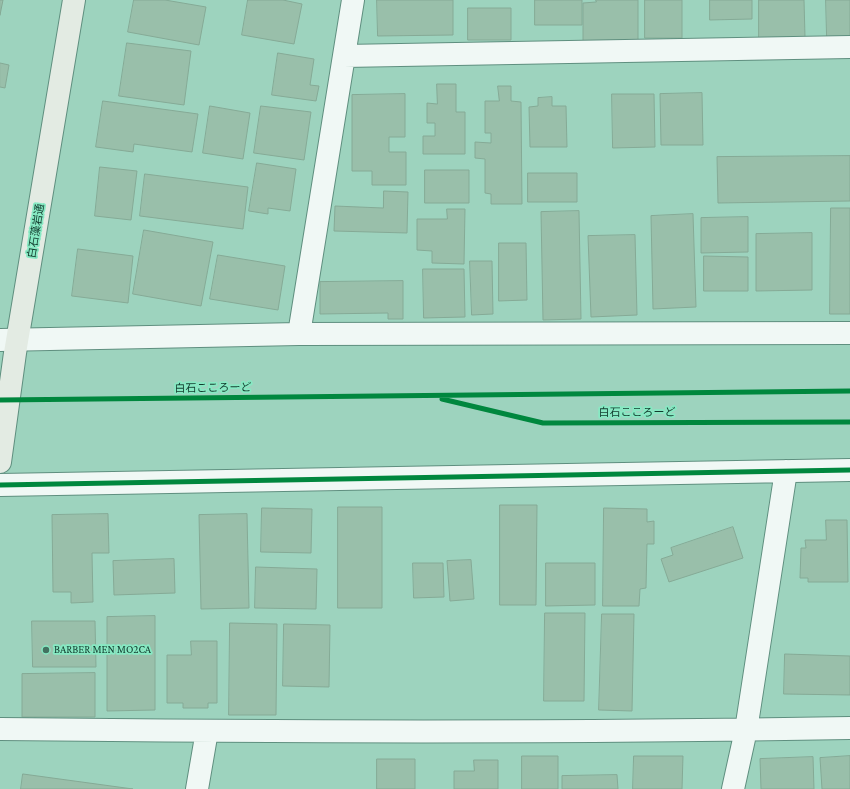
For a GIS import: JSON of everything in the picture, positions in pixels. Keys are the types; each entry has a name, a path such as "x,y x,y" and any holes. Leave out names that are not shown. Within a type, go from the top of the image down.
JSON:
{"main road":[{"name":"白石藻岩通","path":"0,462 11,344 74,0"}],"street":[{"path":"299,334 353,0"},
{"path":"344,56 850,47"},
{"path":"11,344 299,334 850,333"},
{"path":"0,485 850,470"},
{"path":"733,789 746,730 786,471"},
{"path":"0,729 207,731 746,730 850,728"},
{"path":"197,789 207,731"}],"building":[{"path":"0,0 3,0 0,15"},
{"path":"134,0 165,0 206,7 199,45 128,32"},
{"path":"248,0 283,0 302,4 294,44 242,35"},
{"path":"377,0 453,0 453,35 378,36"},
{"path":"535,0 582,0 582,25 535,25"},
{"path":"596,0 638,0 638,41 583,41 583,3 596,2"},
{"path":"645,0 682,0 682,38 645,38"},
{"path":"710,0 752,0 752,19 710,20"},
{"path":"759,0 804,0 805,37 759,38"},
{"path":"826,0 850,0 850,37 827,37"},
{"path":"468,8 511,8 511,40 468,40"},
{"path":"127,43 191,51 184,105 119,96"},
{"path":"278,53 314,59 310,85 319,86 316,101 272,95"},
{"path":"0,63 9,65 5,88 0,87"},
{"path":"437,84 456,84 456,112 465,112 465,154 423,154 423,136 435,136 435,123 427,123 427,103 437,104"},
{"path":"498,86 511,86 511,101 521,102 522,204 491,204 491,194 485,193 485,159 475,158 475,142 491,143 491,133 485,133 485,101 499,101"},
{"path":"702,93 703,145 661,145 660,94"},
{"path":"405,94 405,137 389,137 389,152 406,152 406,185 372,185 372,171 352,171 352,95"},
{"path":"612,94 654,94 655,147 613,148"},
{"path":"552,97 552,106 566,106 567,147 530,147 529,107 538,106 538,98"},
{"path":"103,101 198,114 192,152 134,144 133,152 96,147"},
{"path":"210,106 250,113 243,159 203,153"},
{"path":"261,106 311,112 304,160 254,153"},
{"path":"850,156 850,201 718,203 717,157"},
{"path":"257,163 296,169 290,211 268,208 268,214 249,211"},
{"path":"100,167 137,171 131,220 95,216"},
{"path":"425,170 469,170 469,203 425,203"},
{"path":"528,173 577,173 577,202 528,202"},
{"path":"145,174 248,187 243,229 140,216"},
{"path":"384,191 408,192 407,233 334,231 335,206 383,208"},
{"path":"831,208 850,208 850,314 830,314"},
{"path":"447,209 465,209 464,264 432,263 432,251 417,250 417,219 447,219"},
{"path":"579,211 581,319 543,320 541,212"},
{"path":"693,214 696,307 653,309 651,216"},
{"path":"748,217 748,252 701,253 701,218"},
{"path":"144,230 213,242 201,306 133,294"},
{"path":"812,233 812,290 756,291 756,234"},
{"path":"635,235 637,315 591,317 588,236"},
{"path":"499,243 526,243 527,300 499,301"},
{"path":"78,249 133,256 128,303 72,296"},
{"path":"218,255 285,266 278,310 210,299"},
{"path":"704,256 748,257 748,291 704,291"},
{"path":"470,261 492,261 493,314 472,315"},
{"path":"423,269 464,269 465,317 424,318"},
{"path":"403,281 403,319 388,319 388,313 320,314 320,282"},
{"path":"500,505 537,505 536,605 500,605"},
{"path":"338,507 382,507 382,608 338,608"},
{"path":"262,508 312,509 311,553 261,552"},
{"path":"604,508 647,509 647,522 654,521 654,544 647,544 646,588 640,589 639,606 603,606"},
{"path":"108,514 109,553 92,553 93,602 71,603 71,592 53,592 52,515"},
{"path":"247,514 249,608 201,609 199,515"},
{"path":"826,520 847,520 848,582 808,582 808,578 800,578 801,548 806,548 805,540 826,540"},
{"path":"733,527 743,558 669,582 661,559 673,555 671,548"},
{"path":"174,559 175,593 114,595 113,561"},
{"path":"471,560 474,599 450,601 447,561"},
{"path":"413,563 443,563 444,597 414,598"},
{"path":"546,563 595,563 595,605 546,606"},
{"path":"256,567 317,569 316,609 255,608"},
{"path":"545,613 585,613 584,701 544,701"},
{"path":"602,614 634,614 632,711 599,710"},
{"path":"155,616 155,710 107,711 107,617"},
{"path":"32,621 95,621 96,667 33,667"},
{"path":"230,623 277,624 276,715 229,715"},
{"path":"284,624 330,625 329,687 283,686"},
{"path":"191,641 217,641 217,703 208,703 208,708 183,708 183,703 167,703 167,655 191,655"},
{"path":"785,654 850,656 850,695 784,694"},
{"path":"95,673 95,717 22,717 22,674"},
{"path":"522,756 558,756 558,789 522,789"},
{"path":"634,756 683,756 682,789 633,789"},
{"path":"850,756 850,789 822,789 820,758"},
{"path":"813,757 814,789 761,789 760,759"},
{"path":"377,759 415,759 415,789 377,789"},
{"path":"474,760 498,760 498,789 454,789 454,771 474,771"},
{"path":"23,774 133,789 21,789"},
{"path":"617,775 618,789 562,789 562,776"}],"cycle path":[{"name":"白石こころーど","path":"0,400 850,391"},
{"name":"白石こころーど","path":"442,399 543,423 850,422"},
{"path":"0,485 850,470"}],"place":[{"name":"BARBER MEN MO2CA","path":"46,650"}]}
